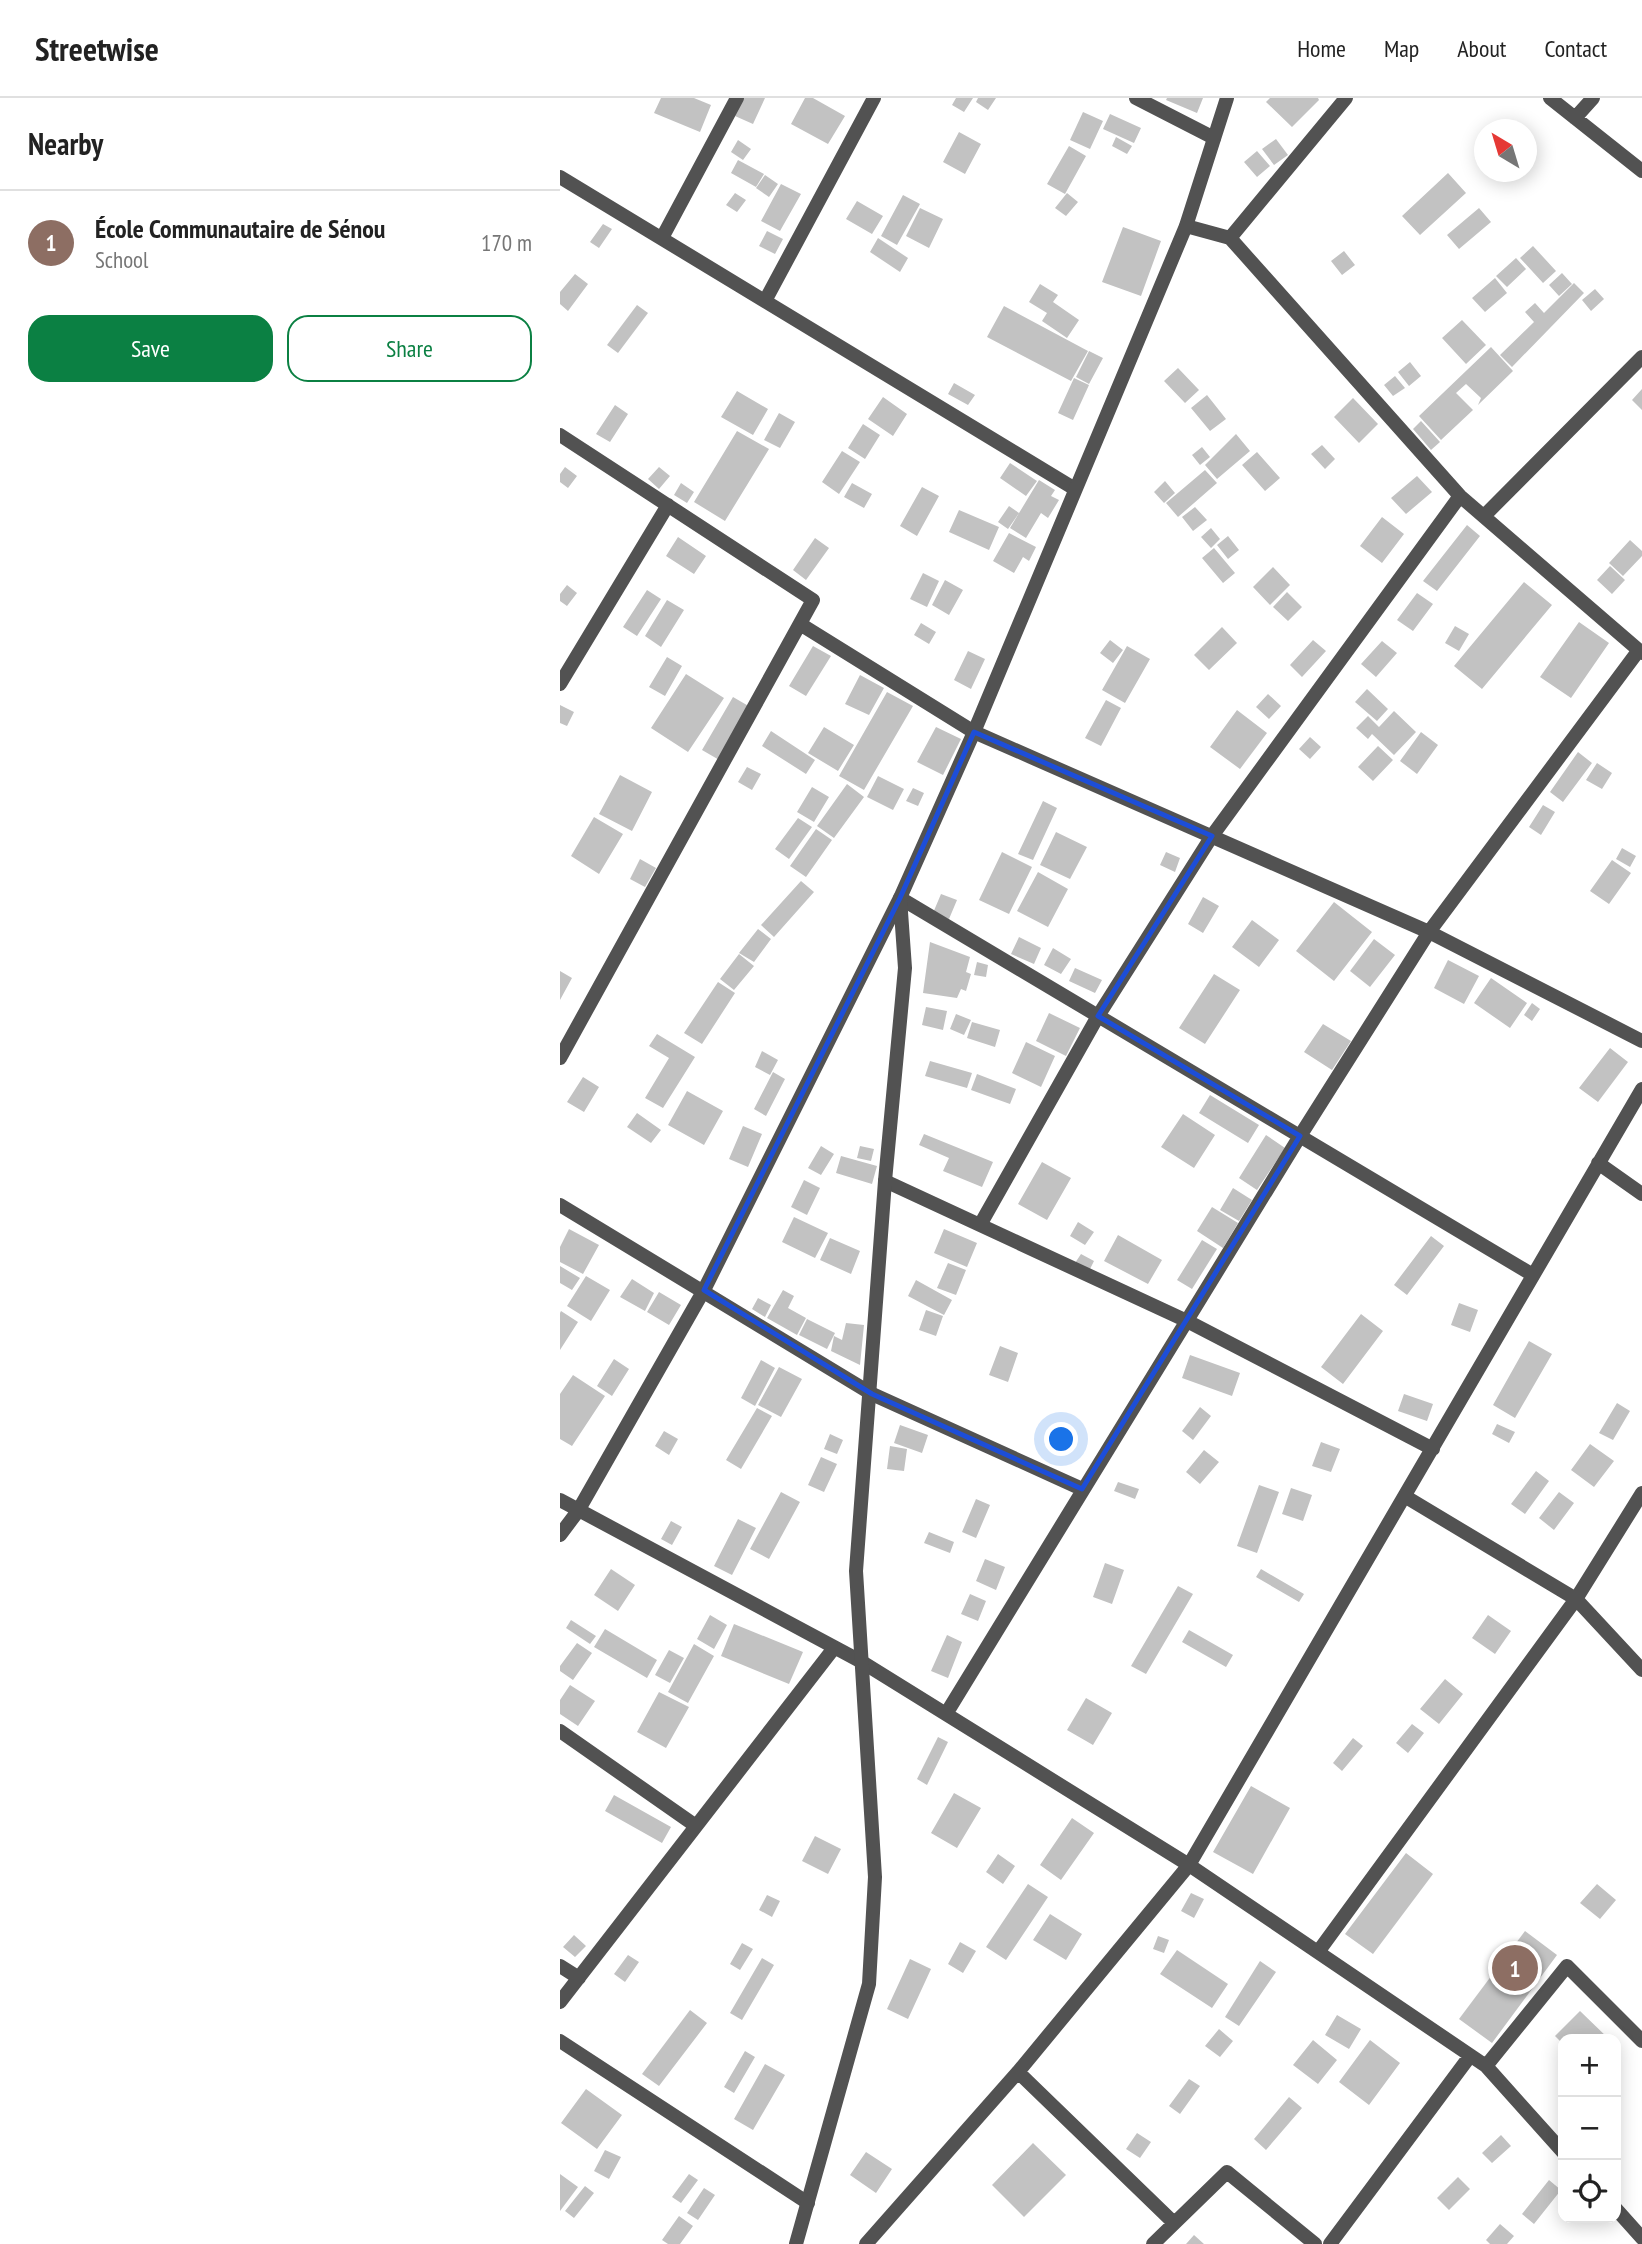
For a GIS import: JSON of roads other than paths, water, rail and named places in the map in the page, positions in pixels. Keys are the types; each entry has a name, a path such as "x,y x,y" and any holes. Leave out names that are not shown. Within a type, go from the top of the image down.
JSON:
{"street":[{"path":"662,238 737,98"},
{"path":"765,301 874,98"},
{"path":"1136,98 1214,138"},
{"path":"560,1535 579,1511 704,1290 900,898 974,732 1186,226 1227,98"},
{"path":"1230,238 1346,98"},
{"path":"1550,98 1642,171"},
{"path":"1575,118 1592,98"},
{"path":"560,177 1075,489"},
{"path":"946,1714 1300,1136 1429,932 1641,651 1460,496 1230,238 1186,226"},
{"path":"1484,516 1642,357"},
{"path":"560,435 813,600 560,1058"},
{"path":"980,1225 1098,1016 1212,836 1460,496"},
{"path":"560,684 668,505"},
{"path":"800,624 974,732 1429,932 1642,1041"},
{"path":"900,898 1533,1275"},
{"path":"796,2244 869,1984 875,1877 856,1571 872,1394 885,1181 905,968 900,898"},
{"path":"866,2244 1018,2072 1189,1865 1642,1089"},
{"path":"1598,1163 1642,1194"},
{"path":"885,1181 1187,1321 1433,1449"},
{"path":"560,1205 872,1394 1082,1489"},
{"path":"1318,1952 1576,1599 1642,1493"},
{"path":"1406,1497 1576,1599 1642,1670"},
{"path":"560,1500 862,1662 1189,1865 1486,2066 1558,2145"},
{"path":"560,2002 834,1648"},
{"path":"560,1731 696,1826"},
{"path":"560,1966 579,1978"},
{"path":"1486,2066 1567,1966 1642,2041"},
{"path":"560,2041 808,2203"},
{"path":"1330,2244 1470,2056"},
{"path":"1018,2072 1174,2224"},
{"path":"1153,2244 1227,2172 1315,2244"},
{"path":"1621,2215 1642,2238"}],"place":[{"name":"École Communautaire de Sénou","path":"1515,1968"}]}
